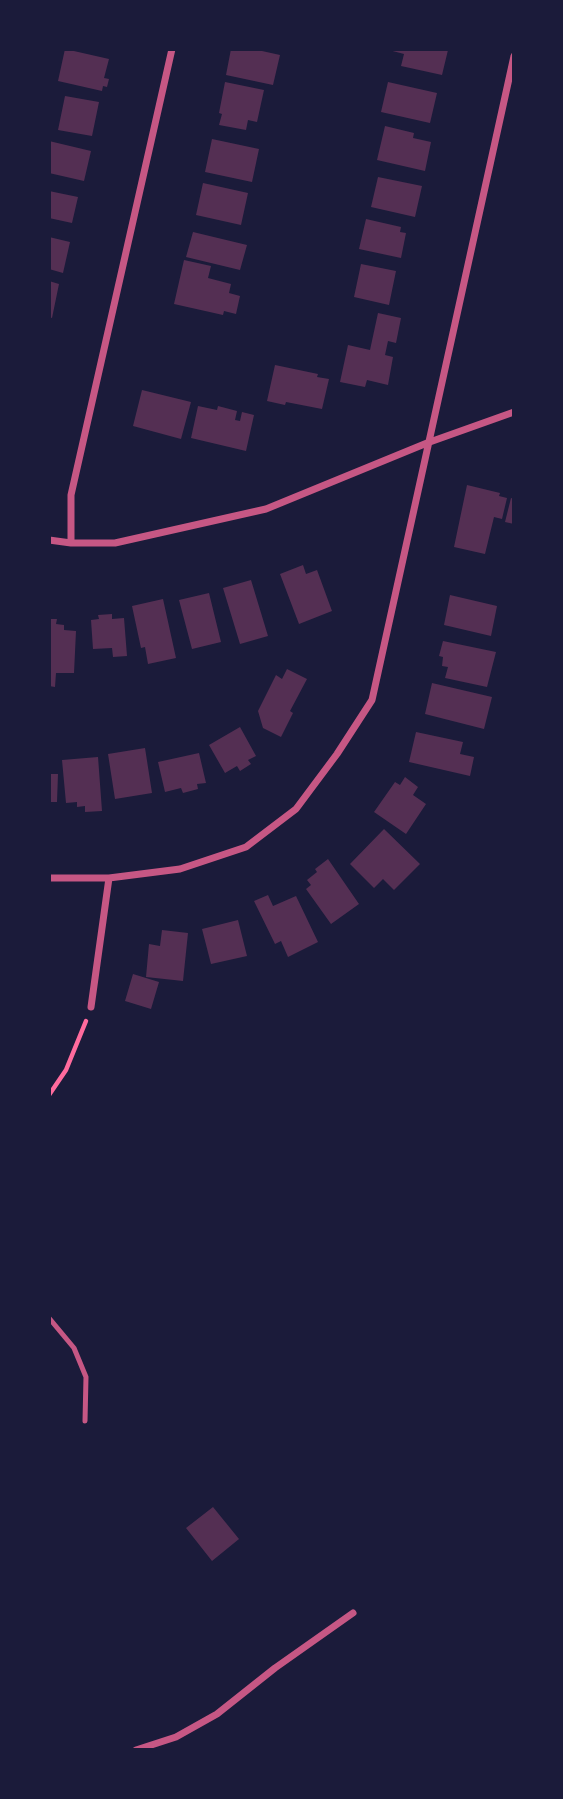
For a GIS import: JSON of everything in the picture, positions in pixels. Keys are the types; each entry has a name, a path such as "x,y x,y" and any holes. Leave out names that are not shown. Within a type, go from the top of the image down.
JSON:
{"street":[{"path":"71,543 71,495 172,49"},
{"path":"49,878 109,877 180,869 246,847 296,809 337,754 372,699 514,57"},
{"path":"49,540 115,543 266,509 427,443 514,412"},
{"path":"91,1007 109,877"},
{"path":"136,1750 176,1737 217,1714 275,1668 353,1613"}],"lane":[{"path":"49,1318 74,1348 86,1377 85,1421"}],"path":[{"path":"49,1095 66,1070 91,1007"}],"building":[{"path":"65,49 109,59 104,78 109,79 107,87 103,86 102,91 58,81"},
{"path":"231,49 253,49 280,55 273,85 226,75"},
{"path":"385,49 448,50 442,75 401,66 404,54"},
{"path":"225,82 264,90 257,122 248,120 246,130 219,125"},
{"path":"388,82 437,93 430,123 381,112"},
{"path":"65,96 99,102 92,136 58,130"},
{"path":"385,126 414,133 413,138 431,142 425,171 377,160"},
{"path":"212,139 259,149 252,182 205,172"},
{"path":"49,141 91,151 84,181 49,173"},
{"path":"378,177 422,186 415,217 371,207"},
{"path":"203,183 248,193 241,225 196,215"},
{"path":"49,191 78,197 72,223 49,218"},
{"path":"366,219 401,227 400,232 406,233 401,258 359,249"},
{"path":"193,232 247,245 240,270 186,257"},
{"path":"49,237 70,242 63,273 49,269"},
{"path":"184,260 211,266 208,278 231,284 229,293 240,296 236,314 224,311 223,315 174,304"},
{"path":"361,264 396,271 389,305 354,297"},
{"path":"49,281 59,284 52,318 49,317"},
{"path":"378,313 401,318 396,343 388,341 385,355 393,357 388,385 367,380 365,387 340,382 348,345 370,350"},
{"path":"275,365 329,379 322,409 267,401"},
{"path":"142,390 191,402 181,439 133,426"},
{"path":"198,406 217,410 218,406 237,411 235,420 240,421 242,412 254,415 246,451 191,438"},
{"path":"467,485 500,493 499,496 507,498 502,519 494,517 485,554 454,547"},
{"path":"511,498 514,499 514,524 505,522"},
{"path":"303,565 306,574 317,570 332,611 299,624 280,574"},
{"path":"251,580 268,636 240,644 223,588"},
{"path":"209,593 221,642 192,649 179,600"},
{"path":"450,595 497,606 491,636 444,625"},
{"path":"163,599 176,658 148,664 145,647 141,648 132,606"},
{"path":"112,614 112,619 124,618 127,656 113,657 112,648 93,649 91,620 99,619 98,615"},
{"path":"49,619 57,619 56,624 64,625 64,630 76,631 74,673 56,673 55,687 49,686"},
{"path":"443,641 496,652 487,687 445,678 448,667 442,666 443,657 439,656"},
{"path":"287,669 307,679 290,711 293,713 281,737 263,728 258,711 276,675 282,679"},
{"path":"432,683 492,697 484,729 425,714"},
{"path":"240,727 256,756 248,760 251,764 240,771 237,766 225,773 209,745"},
{"path":"416,732 463,742 460,754 474,757 470,776 409,762"},
{"path":"145,748 152,793 115,799 108,754"},
{"path":"199,753 206,783 197,784 198,789 183,793 181,788 165,792 158,762"},
{"path":"98,757 102,811 85,812 85,806 77,807 77,802 66,803 62,760"},
{"path":"49,774 58,774 57,802 49,802"},
{"path":"405,777 418,787 413,795 426,804 406,834 374,812 395,782 400,785"},
{"path":"384,829 420,864 394,890 383,879 374,888 350,864"},
{"path":"328,859 359,904 331,924 306,889 311,885 307,880 317,872 315,869"},
{"path":"268,895 273,906 296,896 318,942 288,957 281,941 275,944 254,901"},
{"path":"238,920 247,956 211,964 202,929"},
{"path":"162,930 188,933 183,981 146,977 149,944 160,946"},
{"path":"133,974 159,982 151,1009 125,1001"},
{"path":"213,1507 239,1539 212,1561 186,1528"}]}
